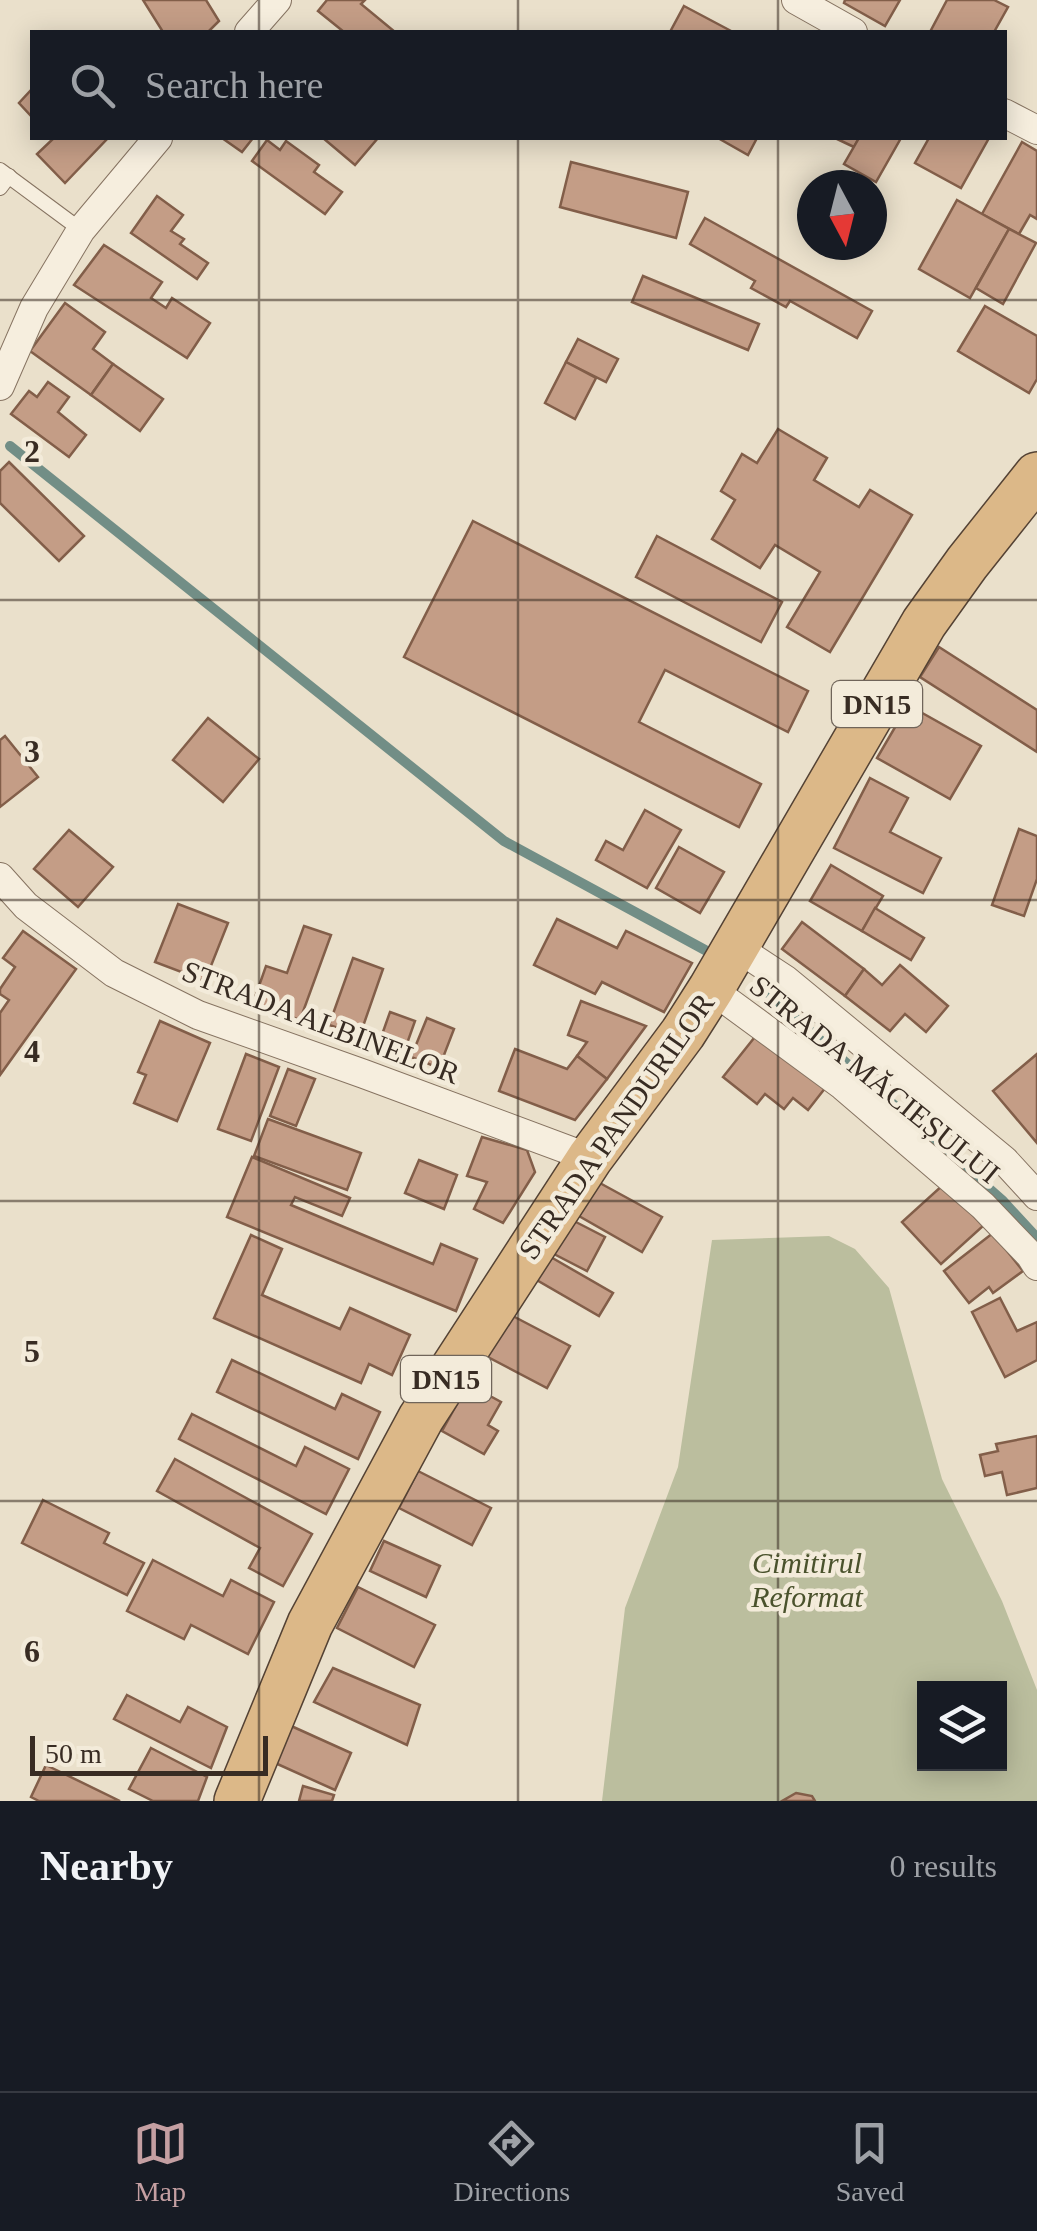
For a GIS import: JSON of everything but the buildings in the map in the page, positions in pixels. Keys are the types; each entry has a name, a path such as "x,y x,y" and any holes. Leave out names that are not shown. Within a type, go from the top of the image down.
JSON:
{"highway":[{"name":"STRADA PANDURILOR","path":"237,1801 310,1624 421,1418 590,1158 712,989 924,623 1037,475"}],"street":[{"path":"251,30 277,0"},
{"path":"796,0 849,30"},
{"path":"1007,115 1037,130"},
{"path":"0,386 34,308 82,230 156,140"},
{"name":"STRADA ALBINELOR","path":"0,877 26,906 114,973 198,1015 590,1158"},
{"name":"STRADA MĂCIEȘULUI","path":"736,947 786,980 1004,1160 1037,1196"},
{"name":"STRADA MĂCIEȘULUI","path":"712,989 843,1086 983,1206 1037,1266"}],"lane":[{"path":"3,178 82,230"}],"green space":[{"name":"Cimitirul Reformat","path":"829,1236 855,1249 889,1288 942,1479 1002,1601 1037,1690 1037,1801 602,1801 625,1608 678,1467 712,1240"}],"waterway":[{"path":"10,446 504,841 705,950"},
{"path":"769,995 1002,1200 1037,1238"}]}
